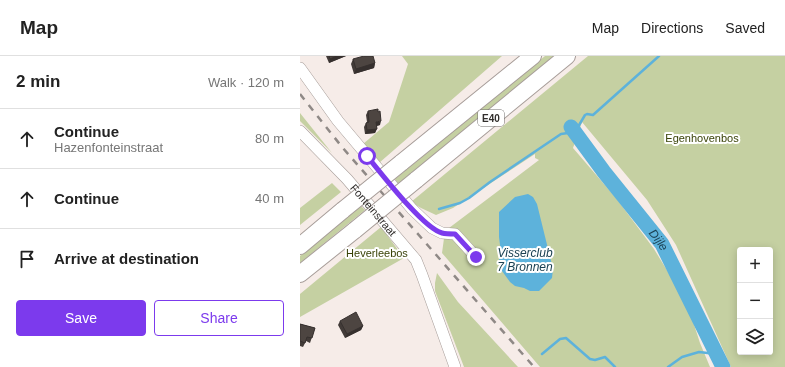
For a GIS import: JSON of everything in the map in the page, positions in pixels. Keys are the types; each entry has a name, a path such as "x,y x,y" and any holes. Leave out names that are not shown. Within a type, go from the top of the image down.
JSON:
{"highway":[{"name":"E40","path":"300,246 533,56"},
{"name":"E40","path":"300,274 567,56"}],"street":[{"path":"300,68 338,121 412,209 432,228 442,233 455,234 476,257"},
{"name":"Fonteinstraat","path":"300,131 347,179 416,260 455,367"}],"green space":[{"path":"402,56 502,56 379,163 363,144 389,122 408,64"},
{"path":"545,56 554,56 398,184 395,179"},
{"name":"Egenhovenbos","path":"588,56 785,56 785,367 731,367 676,245 647,200 582,122 573,148 616,198 654,249 687,303 700,343 710,367 540,367 442,253 445,231 539,160 535,158 535,154 453,208 436,215 411,202"},
{"path":"300,113 332,153 300,121"},
{"path":"332,183 341,192 300,225 300,208"},
{"path":"361,206 365,210 300,263 300,256"},
{"name":"Heverleebos","path":"381,227 404,258 300,317 300,294"},
{"path":"437,273 458,302 518,367 464,367 435,291"}],"water":[{"name":"Visserclub 7 Bronnen","path":"528,194 533,197 537,204 553,269 552,278 539,291 530,291 515,286 510,282 502,271 499,259 501,253 499,237 499,212 515,197"}],"building":[{"path":"329,56 337,56 330,59"},
{"path":"364,56 373,56 375,63 356,69 353,59"},
{"path":"378,109 378,112 380,111 381,121 376,122 377,129 367,130 366,123 369,122 368,111"},
{"path":"356,312 363,326 347,334 340,321"},
{"path":"300,324 315,328 312,338 307,337 305,343 300,341"}],"waterway":[{"path":"439,209 460,203 469,198 561,134 575,132 585,115 593,115 659,56"},
{"name":"Dijle","path":"571,127 604,172 662,244 723,367"},
{"path":"542,354 560,339 566,338 590,359 595,360 605,357 615,367"},
{"path":"668,367 682,357 699,352 716,354"}],"railway":[{"path":"300,94 342,147 534,367"}],"route":[{"path":"367,156 412,209 432,228 442,233 455,234 476,257"}]}
